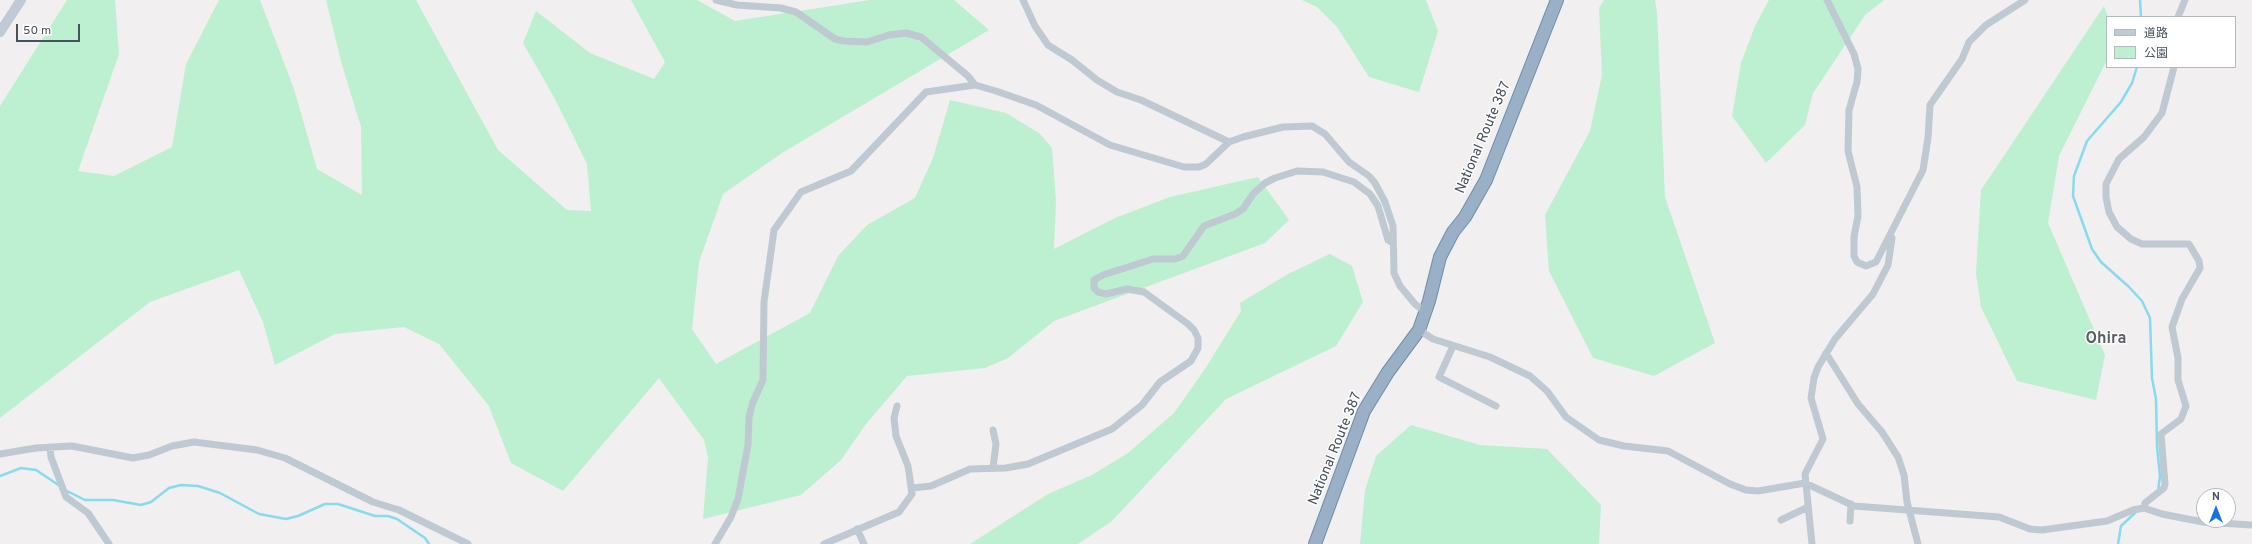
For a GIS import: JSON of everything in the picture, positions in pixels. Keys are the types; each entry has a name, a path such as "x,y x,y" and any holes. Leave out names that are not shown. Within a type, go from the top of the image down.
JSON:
{"highway":[{"name":"National Route 387","path":"1315,544 1364,412 1377,388 1418,330 1425,312 1440,257 1453,232 1465,217 1486,180 1557,0"}],"main road":[{"path":"0,32 21,0"}],"street":[{"path":"716,0 737,5 781,8 796,12 835,39 844,41 867,42 889,35 906,34 920,37 968,76 975,86"},
{"path":"1023,0 1035,26 1048,45 1072,60 1097,80 1117,92 1141,100 1229,142"},
{"path":"1827,0 1854,54 1858,69 1857,82 1849,110 1848,151 1857,187 1858,216 1854,236 1854,256 1857,262 1866,266 1871,266 1876,262 1923,170 1928,138 1930,106 1962,59 1969,42 1986,25 2025,0"},
{"path":"2178,16 2185,0"},
{"path":"2144,508 2145,502 2164,488 2165,484 2161,434 2181,419 2186,406 2178,380 2178,358 2172,327 2182,299 2200,268 2199,261 2189,244 2142,244 2131,239 2118,227 2110,212 2106,198 2106,184 2119,159 2144,137 2162,113 2174,68"},
{"path":"715,544 731,517 738,499 748,445 749,417 763,380 764,302 774,230 801,192 851,171 926,92 975,86 1036,105 1110,145 1184,167 1199,167 1206,164 1229,142 1283,127 1312,126 1325,134 1349,162 1369,176 1375,183 1385,202 1393,226 1394,273 1400,286 1415,304 1425,312"},
{"path":"912,488 931,486 970,469 1028,464 1112,429 1142,405 1160,382 1191,361 1198,348 1194,330 1144,292 1127,289 1106,294 1098,292 1094,288 1094,280 1103,275 1153,259 1175,259 1183,256 1204,226 1235,214 1243,209 1253,194 1264,183 1285,174 1297,171 1323,172 1354,182 1370,194 1378,206 1388,240 1393,242"},
{"path":"1812,544 1813,537 1808,508 1805,474 1822,440 1811,398 1814,378 1826,353 1835,339 1873,294 1888,265 1894,231 1906,203"},
{"path":"1418,330 1433,339 1490,357 1530,376 1547,391 1566,417 1599,440 1624,446 1668,451 1730,484 1746,490 1758,491 1805,484 1851,504 1999,517 2030,530 2042,530 2107,521 2133,510 2144,508 2162,514 2203,522 2252,525"},
{"path":"1453,346 1440,377 1496,406"},
{"path":"1826,353 1858,404 1882,432 1898,457 1904,475 1918,544"},
{"path":"824,544 899,512 912,494 908,466 896,436 894,418 897,406"},
{"path":"993,430 996,444 993,468"},
{"path":"0,454 50,447 72,446 133,458 149,455 172,446 194,442 257,450 286,458 373,502 399,510 468,544"},
{"path":"50,447 51,457 66,497 88,513 109,544"},
{"path":"1850,521 1851,504"},
{"path":"1781,520 1808,508"},
{"path":"857,530 864,544"}],"green space":[{"path":"67,0 115,0 119,54 78,171 114,176 172,147 186,64 219,0 260,0 294,89 317,169 362,195 361,127 342,65 326,0 416,0 498,150 567,210 591,211 587,164 555,99 523,43 536,11 590,53 654,79 665,62 631,0 697,0 735,21 870,0 954,0 989,30 782,153 723,194 699,262 692,329 716,364 810,313 838,256 867,225 915,198 933,158 950,100 1006,113 1039,133 1052,148 1056,201 1054,249 1115,218 1170,197 1258,177 1289,220 1265,243 1054,321 1008,358 985,368 907,376 866,424 841,460 801,495 703,519 708,457 704,440 659,378 563,491 511,463 489,406 439,344 404,327 335,334 275,365 263,322 239,270 150,302 0,418 0,106"},
{"path":"1302,0 1426,0 1438,31 1419,92 1369,77 1337,27 1317,7"},
{"path":"1604,0 1655,0 1657,12 1665,197 1715,343 1654,376 1593,358 1549,271 1545,215 1590,131 1602,75 1599,8"},
{"path":"1769,0 1884,0 1865,15 1813,93 1805,125 1766,163 1732,116 1741,63 1755,26"},
{"path":"2104,6 2108,16 2106,16 2106,62 2059,156 2048,223 2105,355 2096,400 2017,381 1981,307 1976,273 1981,190"},
{"path":"1330,254 1352,266 1363,302 1336,346 1226,399 1112,521 1078,544 970,544 1048,494 1092,475 1128,453 1174,413 1205,369 1241,311 1240,303 1288,274"},
{"path":"1411,425 1480,445 1547,449 1601,505 1599,544 1360,544 1365,490 1376,456"}],"waterway":[{"path":"2140,0 2141,16"},
{"path":"2137,68 2132,83 2121,102 2087,141 2074,176 2073,196 2092,249 2101,262 2142,301 2150,318 2152,378 2156,399 2157,447 2160,476 2158,491"},
{"path":"0,476 21,468 36,470 60,486"},
{"path":"65,490 85,500 113,500 141,505 151,502 169,488 181,485 198,486 220,493 259,514 286,519 298,516 325,504 338,504 375,516 388,516 397,519 425,538 429,544"},
{"path":"2118,544 2121,526 2135,513"}],"district":[{"name":"Ohira","path":"2106,340"}]}
